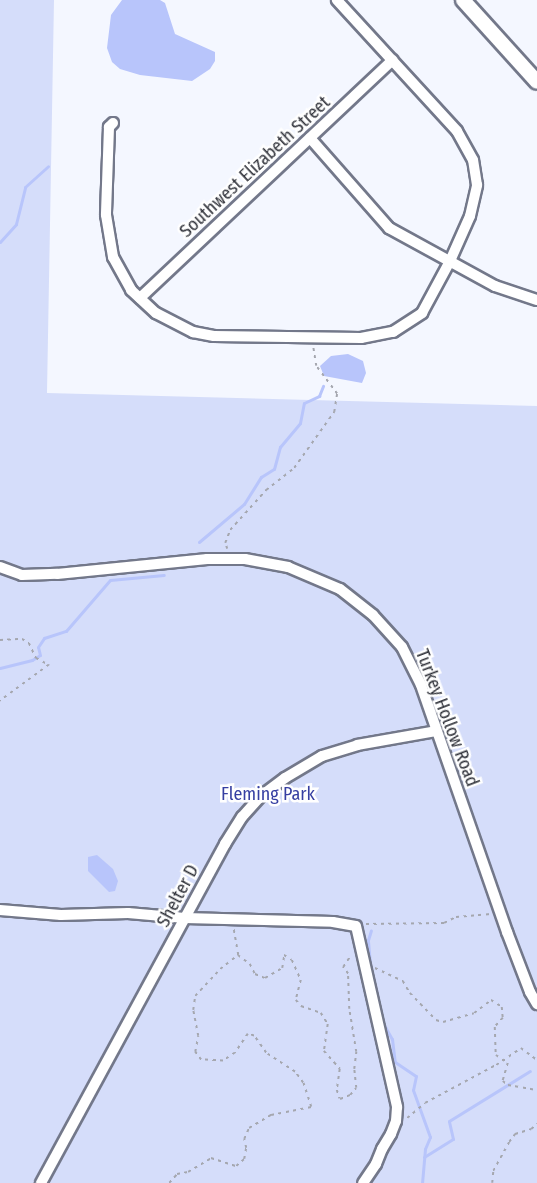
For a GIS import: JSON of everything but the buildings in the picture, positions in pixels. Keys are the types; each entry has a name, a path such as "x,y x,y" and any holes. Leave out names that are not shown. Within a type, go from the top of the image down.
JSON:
{"main road":[{"path":"463,0 537,82"}],"street":[{"path":"113,123 109,127 106,215 113,257 131,290 156,314 193,332 214,336 361,338 393,332 422,314 450,261 470,216 477,185 473,159 457,131 337,0"},
{"name":"Southwest Elizabeth Street","path":"140,298 393,60"},
{"path":"310,138 389,228 495,286 537,300"},
{"name":"Turkey Hollow Road","path":"0,567 22,575 57,574 245,559 288,567 340,589 373,615 402,646 421,685 500,912 530,992 537,1004"},
{"name":"Shelter D","path":"41,1183 242,817 261,796 285,778 322,756 357,745 436,730"},
{"path":"0,910 61,915 128,913 185,918 333,922 356,926 368,987 395,1089 396,1121 376,1164 363,1183"}],"path":[{"path":"230,559 225,543 230,530 266,490 294,468 337,404 337,394 331,384 321,376 316,366 312,338"},
{"path":"0,640 22,639 30,643 36,658 49,666 0,701"},
{"path":"356,926 371,923 444,923 456,916 500,912"},
{"path":"169,1183 177,1174 188,1172 211,1158 236,1166 244,1159 246,1148 243,1138 249,1128 271,1115 311,1107 303,1083 295,1072 266,1053 254,1036 248,1034 235,1053 223,1061 201,1060 195,1052 198,1036 193,1010 195,996 220,969 238,955 230,919"},
{"path":"404,1120 425,1103 496,1065 521,1048 537,1060"},
{"path":"492,1183 493,1171 508,1142 515,1134 531,1129 537,1124"}],"green space":[{"name":"Fleming Park","path":"0,0 54,0 47,393 537,406 537,1183 0,1183"}],"water":[{"path":"122,0 160,0 165,3 175,34 215,52 215,61 210,69 192,81 140,75 120,69 112,62 107,48 111,15"},
{"path":"348,354 363,361 366,373 362,383 324,376 320,366 331,356"},
{"path":"97,855 113,869 118,881 115,891 109,892 88,871 88,857"}],"waterway":[{"path":"0,242 16,224 25,187 48,166"},
{"path":"199,542 244,504 261,477 274,469 280,447 300,423 304,403 319,396 323,386"},
{"path":"0,668 32,660 40,655 38,647 44,638 66,631 110,580 164,575"},
{"path":"370,964 368,940 371,930"},
{"path":"383,1023 392,1039 395,1062 416,1076 413,1090 430,1137 425,1149 422,1183"},
{"path":"424,1157 453,1139 449,1121 530,1071"}]}
